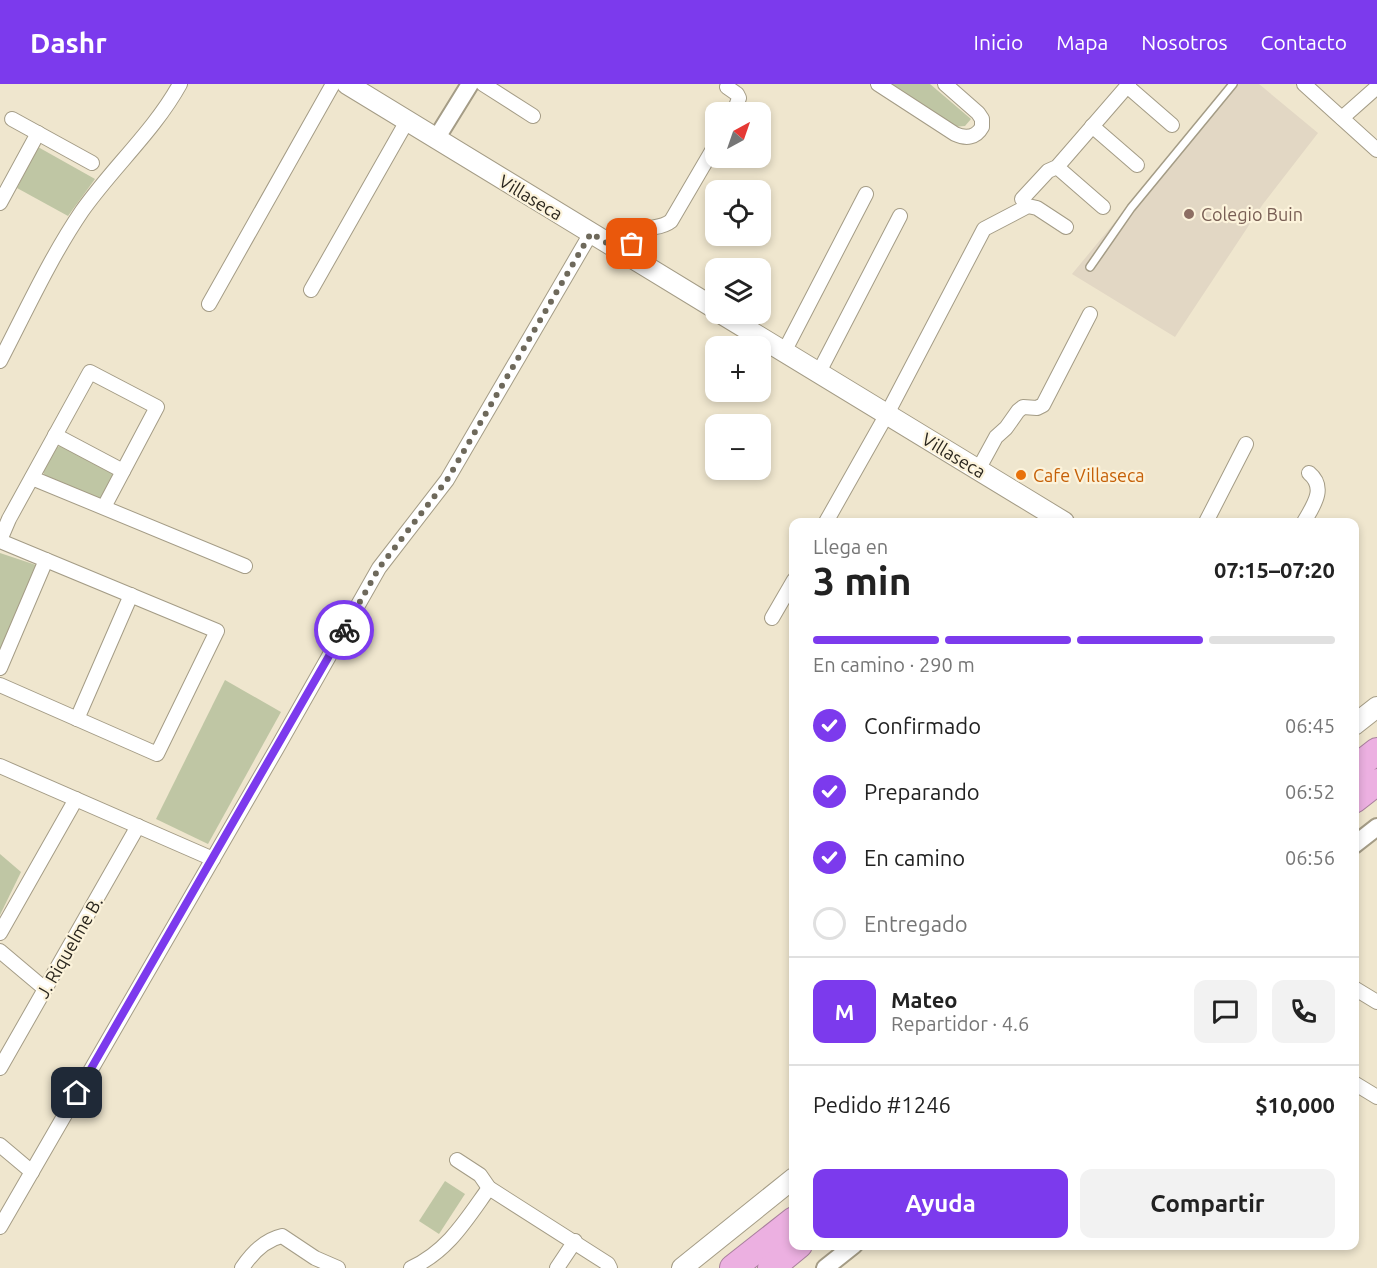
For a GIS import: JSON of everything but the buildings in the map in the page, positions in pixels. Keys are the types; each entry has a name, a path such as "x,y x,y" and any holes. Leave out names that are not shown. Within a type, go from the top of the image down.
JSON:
{"highway":[{"path":"1359,762 1374,748"},
{"path":"1359,796 1377,782"},
{"path":"733,1268 789,1224"},
{"path":"771,1268 794,1250"}],"main road":[{"name":"Villaseca","path":"347,84 705,302"},
{"name":"Villaseca","path":"738,324 1057,518"},
{"path":"682,1268 789,1182"}],"street":[{"path":"0,361 82,212 155,123 180,84"},
{"path":"209,304 333,84"},
{"path":"436,139 470,84"},
{"path":"483,84 533,116"},
{"path":"878,84 960,136 970,137 978,133 982,127 982,119 978,113 945,84"},
{"path":"1304,84 1377,150"},
{"path":"1022,200 1048,171 1057,167 1128,85 1172,125"},
{"path":"727,87 737,94 738,102"},
{"path":"1342,118 1377,87"},
{"path":"12,119 92,164"},
{"path":"311,290 407,121"},
{"path":"1092,126 1137,165"},
{"path":"2,194 38,133"},
{"path":"626,255 639,233 646,229 662,227 671,221 705,163"},
{"path":"1057,167 1102,207"},
{"path":"784,352 866,194"},
{"path":"828,518 887,414 984,229 1028,206 1037,208 1066,227"},
{"path":"819,372 900,216"},
{"path":"0,1227 379,568 447,480 591,233"},
{"path":"978,470 996,437 1006,428 1018,411 1023,407 1037,408 1042,405 1090,314"},
{"path":"0,685 157,754 218,631 0,541 90,372 157,407 104,507"},
{"path":"55,435 123,471"},
{"path":"1208,518 1249,446 1217,518"},
{"path":"1306,518 1318,495 1316,481 1309,472"},
{"path":"32,478 245,566"},
{"path":"0,668 46,560"},
{"path":"772,618 789,589"},
{"path":"78,719 131,595"},
{"path":"0,766 213,859"},
{"path":"0,933 76,799"},
{"name":"J. Riquelme B.","path":"0,1068 4,1050 45,989 138,826"},
{"path":"1359,841 1377,827"},
{"path":"0,951 45,989"},
{"path":"1359,991 1377,1002"},
{"path":"1359,1086 1377,1096"},
{"path":"0,1145 32,1172"},
{"path":"457,1160 480,1175 489,1188 575,1241 608,1264 610,1268"},
{"path":"411,1268 430,1258 451,1240 489,1188"},
{"path":"242,1268 251,1254 271,1238 282,1236 315,1258 338,1268"},
{"path":"557,1268 575,1241"},
{"path":"825,1268 848,1250"}],"lane":[{"path":"1090,267 1131,208 1233,84"}],"shaded area":[{"name":"Colegio Buin","path":"1229,84 1259,84 1318,133 1263,204 1175,337 1072,274"}],"green space":[{"path":"887,84 930,84 971,119 965,126 953,127"},
{"path":"38,147 95,179 68,216 17,188"},
{"path":"64,445 114,471 115,475 103,498 99,500 46,478 43,472 56,447"},
{"path":"0,553 39,566 0,659"},
{"path":"225,680 281,712 208,844 156,819"},
{"path":"0,854 21,872 0,915"},
{"path":"445,1181 465,1194 439,1234 419,1221"}],"way so far":[{"path":"344,630 392,549 447,480 591,233 626,255 632,244"}],"place":[{"name":"Colegio Buin","path":"1189,214"},
{"name":"Cafe Villaseca","path":"1021,475"}],"route":[{"path":"77,1093 344,630"}]}
